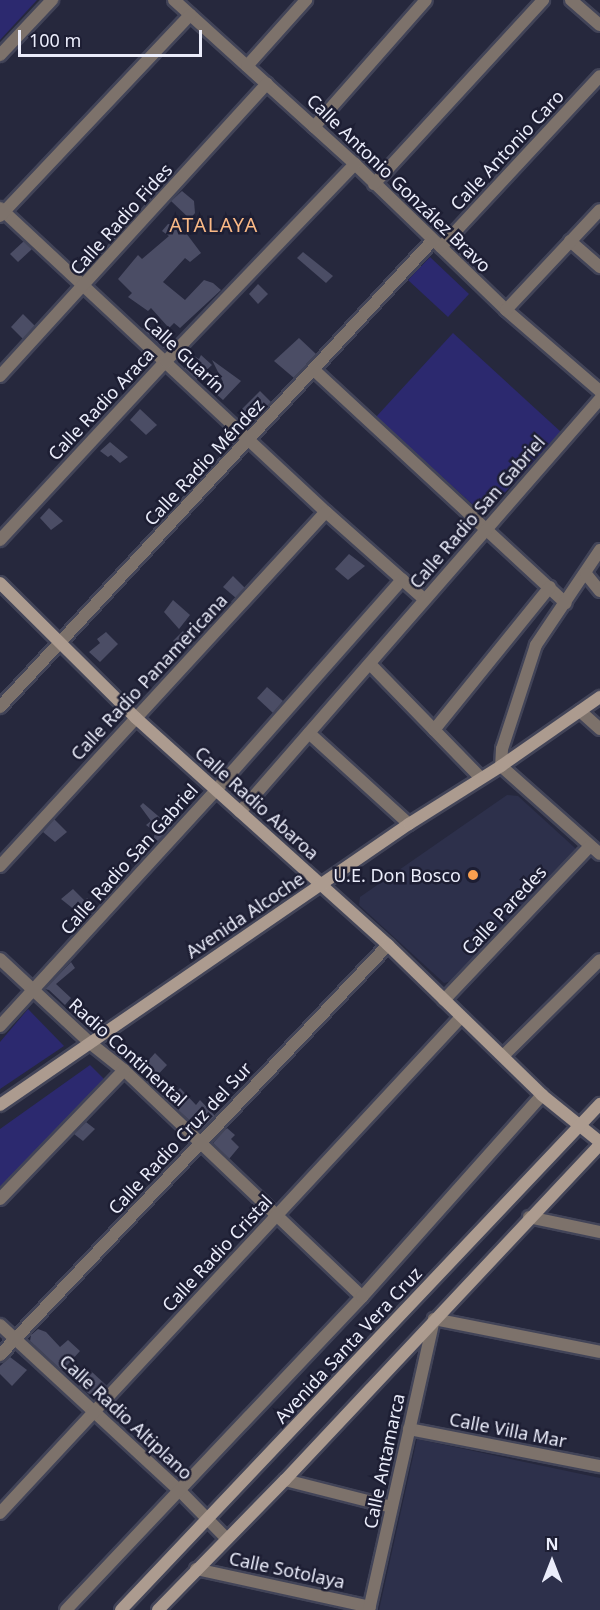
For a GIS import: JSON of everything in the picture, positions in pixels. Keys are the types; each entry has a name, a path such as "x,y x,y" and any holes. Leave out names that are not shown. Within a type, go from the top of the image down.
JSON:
{"street":[{"path":"0,55 52,0"},
{"path":"247,66 306,0"},
{"path":"314,127 426,0"},
{"path":"374,184 543,0"},
{"path":"571,0 600,25"},
{"name":"Calle Antonio González Bravo","path":"180,2 190,15 355,164 506,310 600,391"},
{"path":"1,212 190,15"},
{"name":"Calle Antonio Caro","path":"437,244 600,76"},
{"name":"Calle Radio Fides","path":"0,376 267,84"},
{"name":"Calle Radio Araca","path":"0,540 166,361 355,164"},
{"path":"506,310 600,210"},
{"name":"Calle Guarín","path":"1,212 166,361 326,512 424,599"},
{"path":"570,241 600,267"},
{"name":"Calle Radio Méndez","path":"0,707 314,370 437,244"},
{"path":"314,370 566,603"},
{"name":"Calle Radio San Gabriel","path":"240,812 600,399"},
{"name":"Calle Radio Panamericana","path":"0,866 326,512"},
{"path":"595,850 501,766 502,749 536,645 600,550"},
{"path":"586,574 600,591"},
{"name":"Calle Radio San Gabriel","path":"0,1026 216,790 402,580"},
{"name":"Calle Radio Abaroa","path":"0,584 136,717 388,945 542,1095 600,1143"},
{"path":"434,730 550,587"},
{"path":"370,664 480,777"},
{"name":"Avenida Alcoche","path":"0,1105 409,824 480,777 501,766 600,697"},
{"path":"580,711 600,729"},
{"path":"309,733 409,824"},
{"name":"Calle Paredes","path":"444,1000 595,850"},
{"name":"Calle Radio Cruz del Sur","path":"0,1355 388,945"},
{"name":"Radio Continental","path":"0,959 90,1043 124,1070 362,1297"},
{"path":"503,1056 600,960"},
{"name":"Calle Radio Cristal","path":"0,1513 460,1017"},
{"path":"0,1199 124,1070"},
{"path":"66,1610 362,1297 542,1095"},
{"name":"Avenida Santa Vera Cruz","path":"121,1610 600,1104"},
{"path":"158,1610 285,1480 600,1143"},
{"path":"529,1217 600,1232"},
{"path":"434,1319 600,1352"},
{"name":"Calle Antamarca","path":"369,1608 434,1319"},
{"name":"Calle Radio Altiplano","path":"0,1325 180,1491 226,1538"},
{"name":"Calle Villa Mar","path":"409,1429 600,1466"},
{"path":"285,1480 392,1507"},
{"name":"Calle Sotolaya","path":"196,1569 369,1608"}],"shaded area":[{"path":"0,0 37,0 0,40"},
{"path":"430,257 469,294 448,317 408,280"},
{"path":"453,333 561,432 484,515 376,417"},
{"name":"U.E. Don Bosco","path":"507,795 518,796 575,848 575,852 452,981 444,983 359,905 360,897"},
{"path":"28,1009 64,1046 0,1089 0,1042"},
{"path":"90,1065 104,1079 0,1195 0,1129"},
{"path":"417,1439 600,1478 600,1610 379,1610"}],"building":[{"path":"182,191 194,201 195,213 190,219 171,201"},
{"path":"168,224 180,225 201,253 190,262 185,258 163,282 185,300 204,280 213,283 221,290 180,328 174,323 169,328 151,308 148,311 128,297 132,293 118,279 138,255 142,259 169,236 162,231"},
{"path":"24,241 32,249 18,262 10,254"},
{"path":"303,252 333,276 326,283 297,258"},
{"path":"258,284 268,294 258,304 249,294"},
{"path":"23,314 35,326 23,339 11,327"},
{"path":"148,324 170,345 166,349 142,329"},
{"path":"299,338 316,354 294,378 274,361"},
{"path":"201,355 212,365 196,380 185,369 185,365 194,356 199,359"},
{"path":"212,360 241,381 223,400 214,392 223,382"},
{"path":"260,391 271,402 252,423 248,423 238,413"},
{"path":"140,409 157,425 146,435 130,420"},
{"path":"110,442 128,457 120,463 111,455 108,457 100,451"},
{"path":"49,508 63,521 51,530 40,518"},
{"path":"349,554 365,566 348,580 335,569"},
{"path":"233,576 245,588 236,598 223,587"},
{"path":"173,600 190,615 179,629 164,612"},
{"path":"183,631 195,642 185,653 173,641"},
{"path":"106,632 118,644 100,662 89,652 100,643 97,639"},
{"path":"267,687 283,701 273,713 257,698"},
{"path":"143,803 171,827 152,847 155,832 146,825 151,821 140,806"},
{"path":"54,819 67,832 55,842 43,832"},
{"path":"73,889 85,901 87,898 97,907 86,919 61,899"},
{"path":"71,962 75,968 56,984 71,998 65,1005 45,989"},
{"path":"155,1053 167,1065 150,1083 134,1066 141,1057 147,1062"},
{"path":"180,1088 196,1105 200,1100 215,1116 201,1131 168,1101"},
{"path":"86,1122 95,1129 83,1141 74,1134"},
{"path":"227,1128 235,1135 231,1139 239,1147 229,1159 213,1143"},
{"path":"38,1329 46,1332 60,1347 68,1340 80,1351 62,1371 30,1341 31,1335"},
{"path":"10,1357 27,1370 12,1386 0,1374 0,1366"},
{"path":"91,1371 107,1386 95,1398 78,1386"}],"place":[{"name":"U.E. Don Bosco","path":"473,875"}],"district":[{"name":"ATALAYA","path":"214,224"}]}
